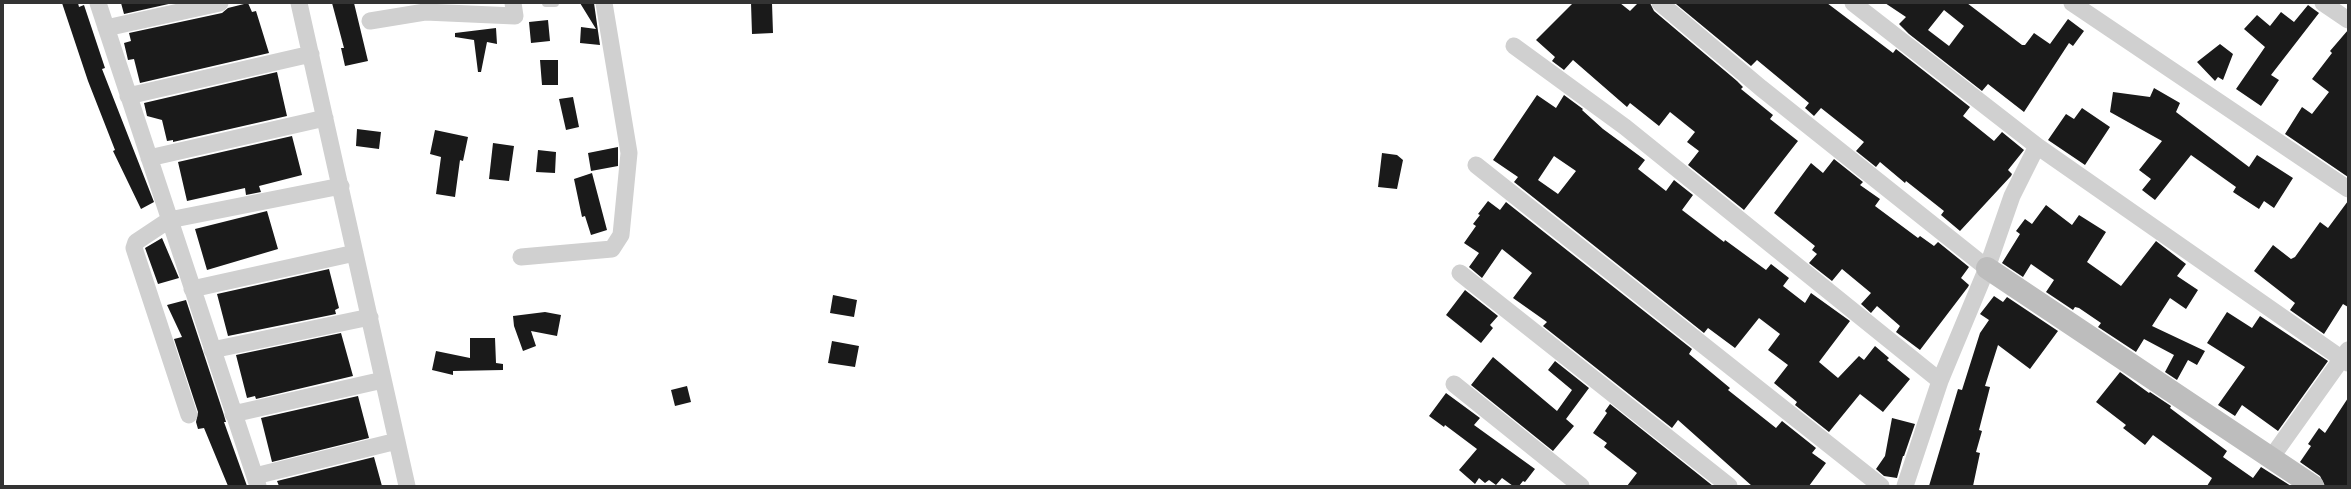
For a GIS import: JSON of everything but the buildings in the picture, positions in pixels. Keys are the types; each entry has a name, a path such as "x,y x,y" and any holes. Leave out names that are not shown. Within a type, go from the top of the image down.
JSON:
{"street":[{"path":"98,3 212,350 257,481 397,441"},
{"path":"106,28 220,3"},
{"path":"299,3 326,118 407,486"},
{"path":"370,21 425,12 515,16 513,3"},
{"path":"521,257 612,249 621,235 629,153 604,3"},
{"path":"1660,3 1761,88 1987,268 2313,486"},
{"path":"1853,3 2036,146 2346,357 2271,458"},
{"path":"2072,3 2348,189"},
{"path":"2323,3 2348,20"},
{"path":"1514,46 1625,127 1940,381"},
{"path":"128,96 311,54"},
{"path":"149,158 326,118"},
{"path":"1905,486 1940,381 1987,268 2012,196 2036,146"},
{"path":"1476,165 1881,486"},
{"path":"189,415 134,248 136,242 141,236 169,220 341,186"},
{"path":"192,289 356,253"},
{"path":"1460,273 1729,486"},
{"path":"212,350 370,317"},
{"path":"234,414 383,380"},
{"path":"1454,384 1581,486"}],"lane":[{"path":"546,3 555,3"}]}
